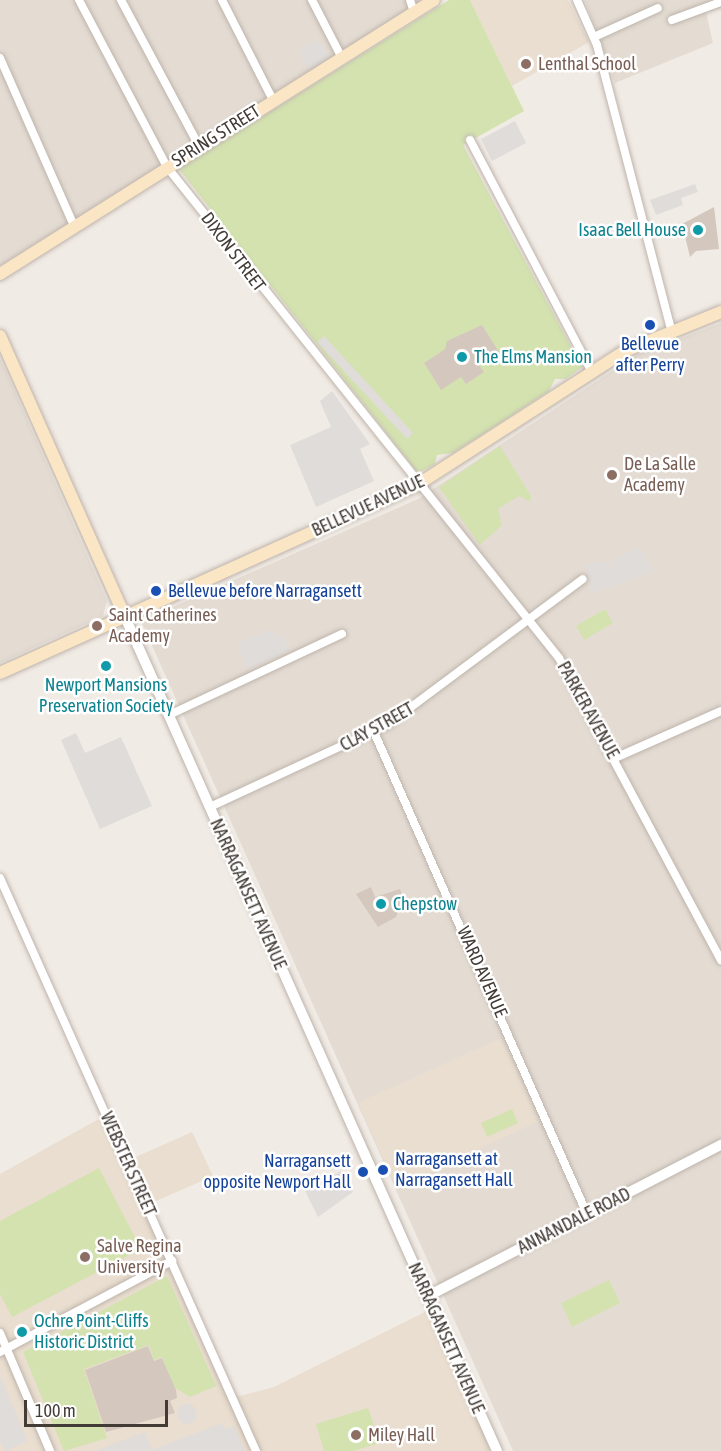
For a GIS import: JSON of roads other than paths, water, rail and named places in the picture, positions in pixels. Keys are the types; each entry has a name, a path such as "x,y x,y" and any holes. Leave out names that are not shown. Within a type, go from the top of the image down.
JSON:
{"main road":[{"name":"SPRING STREET","path":"0,274 199,146 342,58 412,6 434,0"},
{"name":"BELLEVUE AVENUE","path":"0,673 417,485 592,372 670,330 721,312"},
{"name":"NARRAGANSETT AVENUE","path":"0,336 125,616"}],"street":[{"name":"DIXON STREET","path":"79,0 167,167 417,485"},
{"path":"121,0 199,146"},
{"path":"222,0 273,100"},
{"path":"312,0 342,58"},
{"path":"581,1 594,37 670,330"},
{"path":"672,20 721,2"},
{"path":"594,37 658,8"},
{"path":"0,58 74,226"},
{"path":"470,140 592,372"},
{"name":"PARKER AVENUE","path":"417,485 559,658 615,758 721,960"},
{"name":"CLAY STREET","path":"210,807 374,732 425,700 525,617 583,579"},
{"name":"NARRAGANSETT AVENUE","path":"125,616 497,1451"},
{"path":"169,715 342,634"},
{"path":"615,758 720,713"},
{"name":"WARD AVENUE","path":"374,732 587,1214"},
{"name":"WEBSTER STREET","path":"0,878 256,1451"},
{"name":"ANNANDALE ROAD","path":"428,1296 721,1145"},
{"path":"4,1350 172,1261"},
{"path":"0,1333 4,1350 50,1451"}],"place":[{"name":"Lenthal School","path":"526,64"},
{"name":"Isaac Bell House","path":"698,230"},
{"name":"Bellevue after Perry","path":"650,325"},
{"name":"The Elms Mansion","path":"462,357"},
{"name":"De La Salle Academy","path":"612,475"},
{"name":"Bellevue before Narragansett","path":"156,591"},
{"name":"Saint Catherines Academy","path":"97,626"},
{"name":"Newport Mansions Preservation Society","path":"106,666"},
{"name":"Chepstow","path":"381,904"},
{"name":"Narragansett at Narragansett Hall","path":"383,1170"},
{"name":"Narragansett opposite Newport Hall","path":"363,1172"},
{"name":"Salve Regina University","path":"85,1257"},
{"name":"Ochre Point-Cliffs Historic District","path":"22,1332"},
{"name":"Miley Hall","path":"356,1435"}]}
